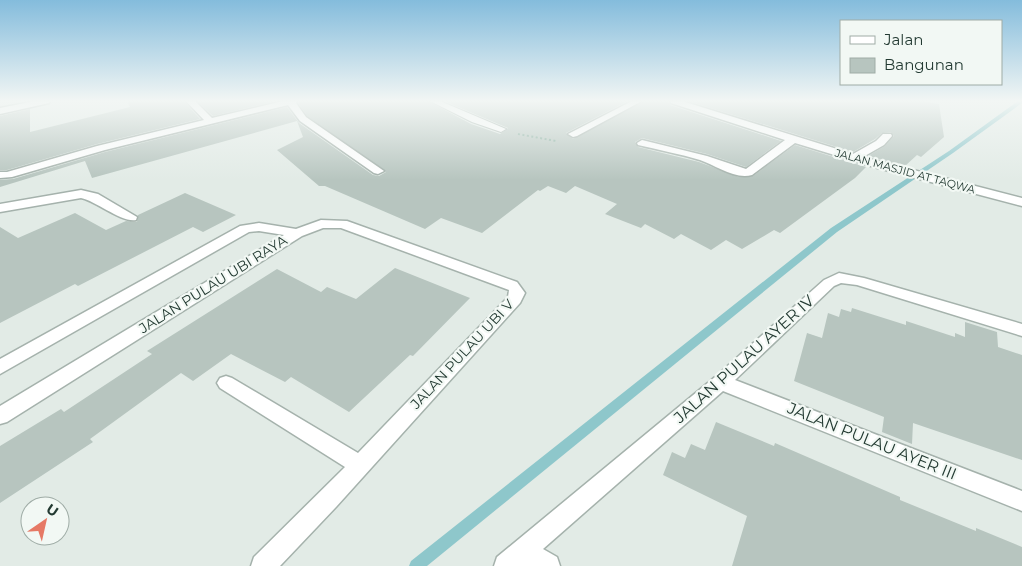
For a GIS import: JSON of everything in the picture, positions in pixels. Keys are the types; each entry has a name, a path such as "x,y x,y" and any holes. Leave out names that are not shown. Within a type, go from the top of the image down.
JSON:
{"street":[{"path":"0,175 8,175 101,148 184,127"},
{"path":"315,127 378,171"},
{"path":"573,134 586,127"},
{"name":"JALAN MASJID AT TAQWA","path":"758,127 792,140 855,158 1022,202"},
{"path":"855,158 866,149 882,143 886,136"},
{"path":"642,143 703,158 740,172 748,172 792,140"},
{"path":"0,208 81,194 94,197 131,217"},
{"name":"JALAN PULAU UBI V","path":"263,566 515,298 518,292 512,285 342,224 321,224 296,233"},
{"name":"JALAN PULAU UBI RAYA","path":"0,367 245,229 259,227 296,233"},
{"name":"JALAN PULAU UBI RAYA","path":"0,416 296,233"},
{"name":"JALAN PULAU AYER IV","path":"515,558 721,382 829,283 839,278 859,281 1022,330"},
{"name":"JALAN PULAU AYER III","path":"721,382 1022,501"},
{"path":"226,383 360,464"},
{"path":"515,558 548,566"}],"lane":[{"path":"496,127 501,129"}],"path":[{"path":"501,129 548,141 558,140 573,134"}],"building":[{"path":"0,127 30,127 30,132 48,127 165,127 97,144 7,170 0,170"},
{"path":"204,127 274,127 92,178 85,161 0,187 0,180 13,179 105,152"},
{"path":"299,127 305,127 373,175 379,176 386,172 323,127 481,127 500,134 508,128 507,127 577,127 566,133 573,139 595,127 739,127 781,141 746,167 707,154 642,138 635,142 638,147 699,162 739,177 753,176 795,145 866,167 855,178 780,233 774,230 742,249 726,240 711,250 681,234 674,239 645,224 641,228 605,214 617,204 575,186 566,193 548,186 540,191 538,190 482,233 441,218 425,229 325,186 319,186 277,150 303,137"},
{"path":"773,127 943,127 944,137 921,157 917,155 905,166 868,156 885,146 894,136 891,132 882,133 853,152"},
{"path":"185,193 236,215 203,232 193,227 78,286 75,284 0,323 0,227 18,238 75,213 106,230 126,221 137,222 138,215"},
{"path":"395,268 470,298 413,356 410,355 349,412 291,377 285,382 231,354 193,381 181,373 90,439 93,442 0,503 0,446 61,409 64,412 152,354 147,351 277,269 321,292 327,287 356,299"},
{"path":"852,308 906,325 906,321 955,337 955,333 965,337 965,322 997,332 998,347 1022,355 1022,460 913,423 912,444 882,432 884,417 794,381 807,333 822,338 828,313 839,317 841,309 851,312"},
{"path":"716,422 774,446 775,443 900,497 900,500 976,531 976,528 1022,547 1022,566 732,566 747,516 663,475 672,452 685,458 691,444 705,450"}],"waterway":[{"path":"416,566 834,230 985,127"}]}
